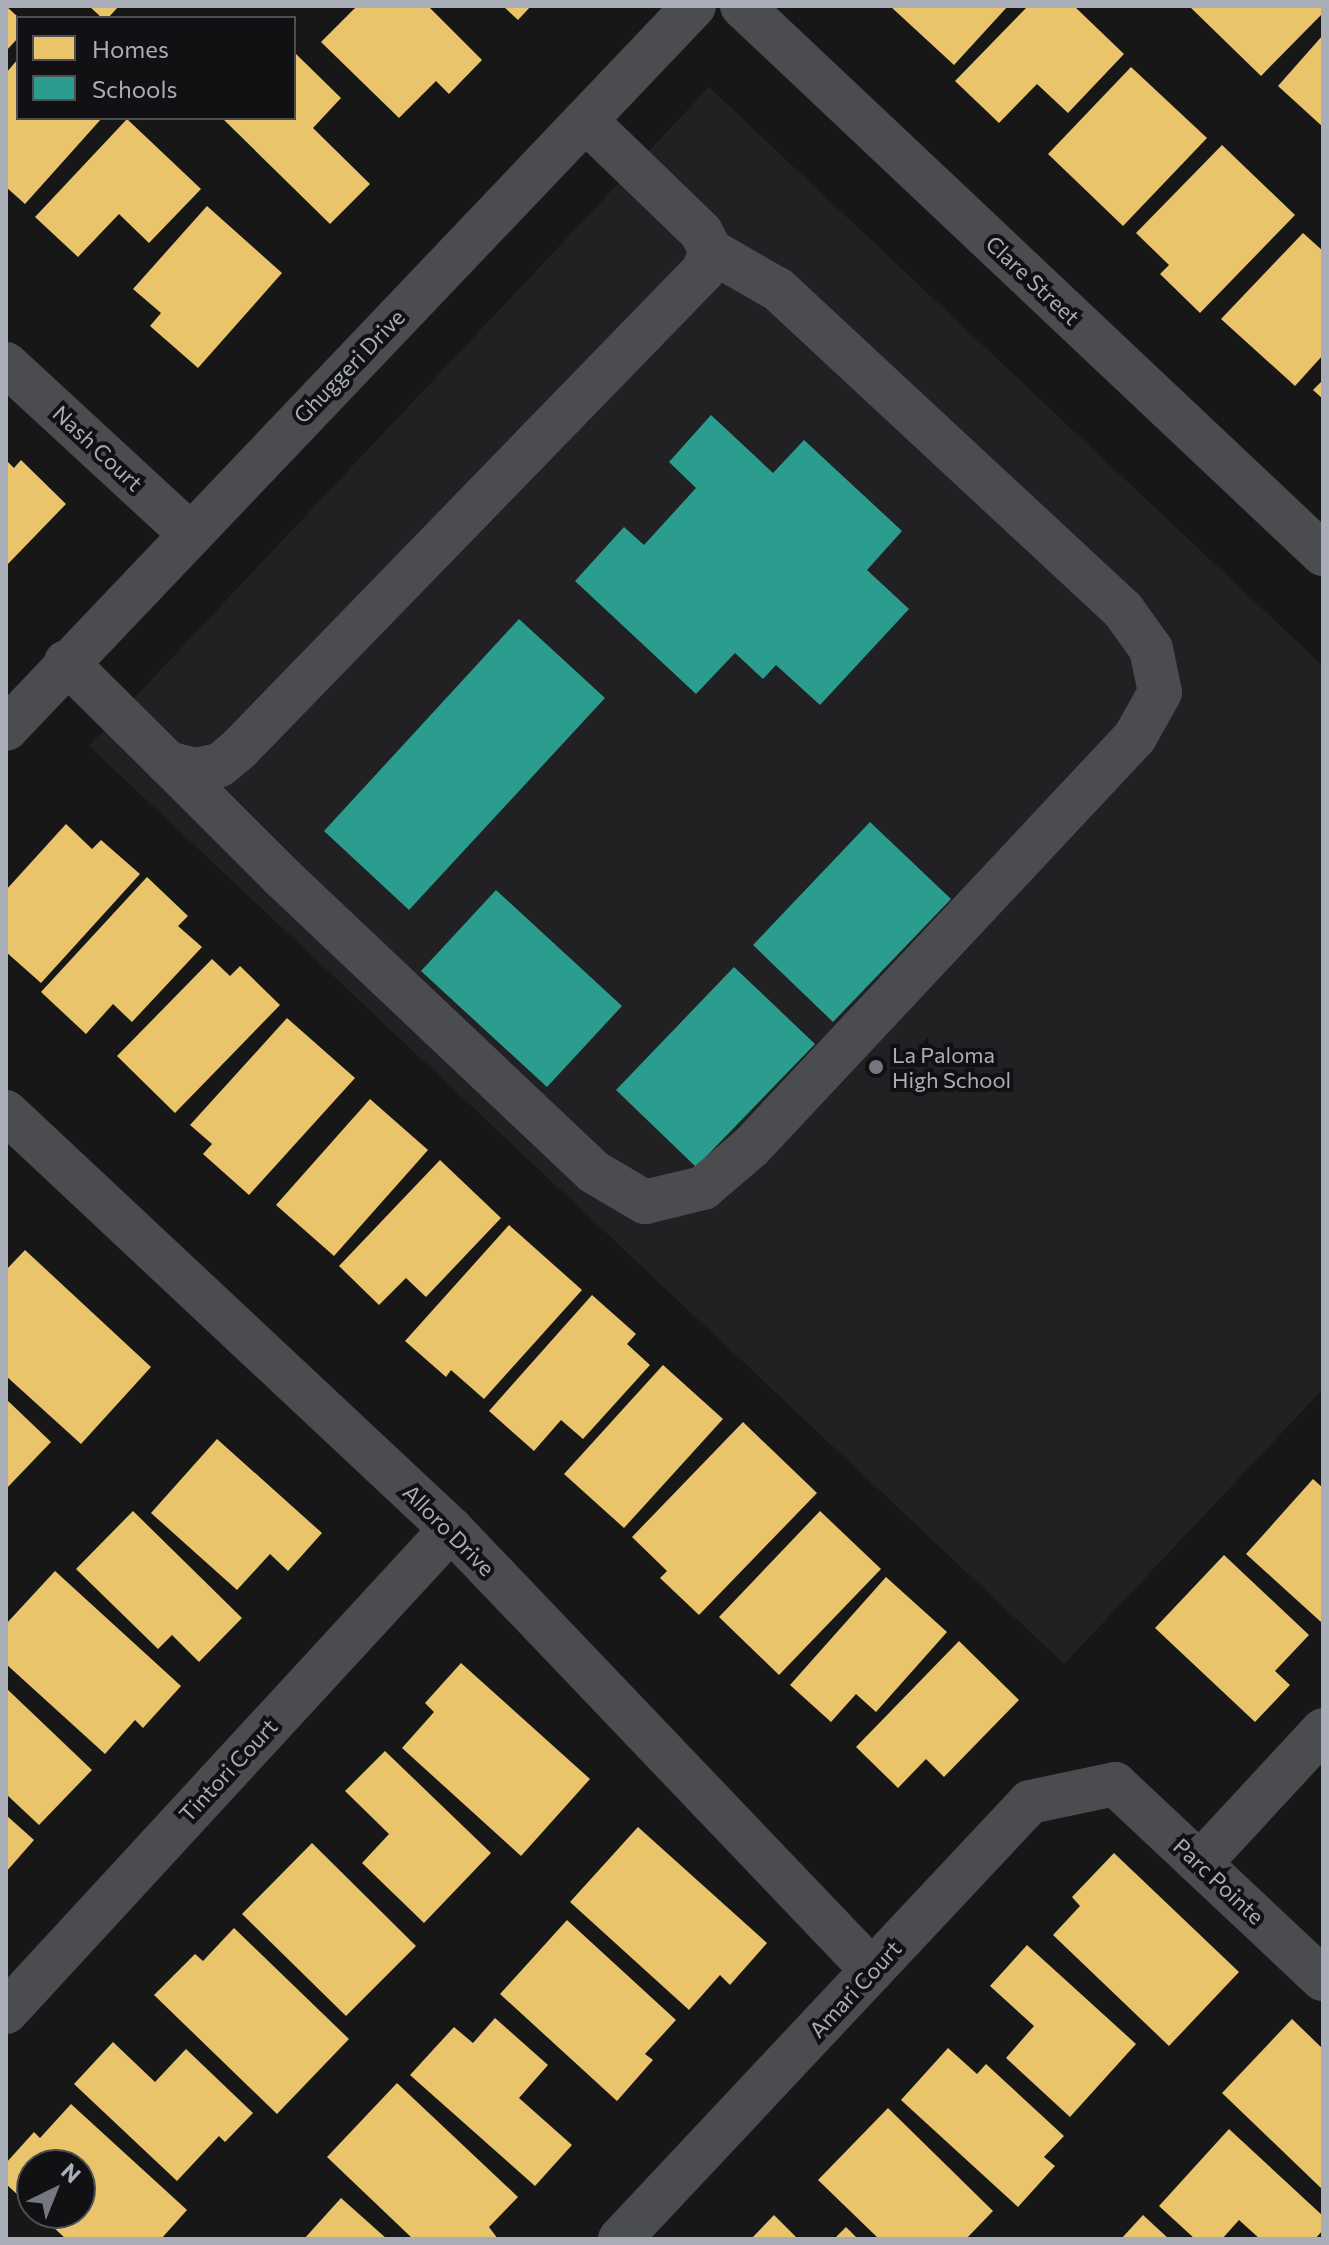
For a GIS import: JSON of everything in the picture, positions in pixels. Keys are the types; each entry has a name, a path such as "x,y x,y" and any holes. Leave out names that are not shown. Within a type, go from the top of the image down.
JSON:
{"street":[{"name":"Ghuggeri Drive","path":"6,729 66,662 694,6"},
{"name":"Clare Street","path":"742,6 1323,554"},
{"path":"66,662 282,877 594,1172 645,1202 703,1188 751,1147 1135,737 1160,692 1151,649 1123,610 777,289 711,251 701,232 669,198 585,120"},
{"path":"168,763 194,770 220,765 240,748 703,271 711,251"},
{"name":"Nash Court","path":"6,364 189,533"},
{"name":"Alloro Drive","path":"8,1117 451,1529 872,1970"},
{"name":"Tintori Court","path":"6,2012 451,1529"},
{"path":"1200,1863 1323,1730"},
{"name":"Amari Court","path":"620,2239 1030,1802 1115,1784"},
{"name":"Parc Pointe","path":"1115,1784 1323,1979"}],"shaded area":[{"name":"La Paloma High School","path":"709,87 1323,666 1323,1389 1064,1664 89,746"}],"building: Homes":[{"path":"6,6 17,16 16,40 6,51"},
{"path":"89,6 119,6 110,16 100,16"},
{"path":"357,6 428,6 482,60 449,94 436,81 399,118 321,42"},
{"path":"503,6 531,6 518,20"},
{"path":"890,6 1008,6 954,65"},
{"path":"1028,6 1074,6 1124,54 1068,113 1037,84 999,123 955,81"},
{"path":"1189,6 1323,6 1323,13 1261,76"},
{"path":"1323,35 1323,127 1278,86"},
{"path":"296,54 341,98 313,128 370,184 330,224 224,120 296,120"},
{"path":"16,61 16,120 100,120 25,204 6,187 6,73"},
{"path":"1131,67 1207,138 1123,226 1048,154"},
{"path":"126,120 201,189 149,243 119,214 78,257 35,217"},
{"path":"1222,145 1295,215 1200,313 1160,274 1169,265 1136,233"},
{"path":"207,206 282,273 198,368 150,326 161,313 133,289"},
{"path":"1303,233 1323,251 1323,355 1295,386 1221,319"},
{"path":"1323,380 1323,399 1313,390"},
{"path":"6,460 14,468 21,460 66,504 6,566"},
{"path":"66,824 92,849 101,840 140,874 41,983 6,952 6,890"},
{"path":"147,877 188,916 178,926 202,947 132,1022 113,1004 86,1034 41,992"},
{"path":"212,959 230,976 240,966 280,1005 175,1113 117,1056"},
{"path":"287,1018 355,1078 249,1195 203,1154 212,1144 190,1125"},
{"path":"370,1099 428,1150 334,1256 276,1205"},
{"path":"440,1160 501,1218 426,1297 406,1278 379,1305 339,1266"},
{"path":"509,1225 582,1290 484,1399 451,1370 446,1377 405,1341"},
{"path":"25,1250 151,1367 81,1444 6,1376 6,1270"},
{"path":"592,1295 636,1334 627,1344 650,1365 583,1439 561,1420 534,1451 489,1411"},
{"path":"663,1365 723,1419 624,1528 564,1474"},
{"path":"6,1399 51,1442 6,1489"},
{"path":"743,1422 817,1493 699,1615 660,1578 667,1571 632,1537"},
{"path":"217,1439 322,1533 288,1571 270,1554 237,1590 151,1513"},
{"path":"1313,1479 1323,1488 1321,1622 1246,1554"},
{"path":"133,1511 242,1618 199,1662 172,1635 158,1649 76,1569"},
{"path":"820,1511 881,1569 779,1675 719,1617"},
{"path":"1224,1555 1309,1635 1275,1671 1290,1685 1255,1722 1155,1628"},
{"path":"55,1571 181,1686 143,1728 135,1720 105,1754 6,1664 6,1624"},
{"path":"886,1577 947,1632 876,1712 856,1694 831,1722 790,1685"},
{"path":"959,1641 1019,1700 944,1777 926,1759 898,1788 856,1747"},
{"path":"461,1663 590,1779 521,1856 402,1748 434,1712 425,1703"},
{"path":"6,1688 92,1770 39,1825 6,1794"},
{"path":"385,1751 491,1853 424,1923 362,1863 389,1834 345,1791"},
{"path":"6,1815 34,1840 6,1872"},
{"path":"638,1827 767,1943 730,1985 720,1975 689,2010 570,1902"},
{"path":"312,1843 416,1946 346,2016 242,1914"},
{"path":"1114,1853 1239,1972 1169,2046 1053,1935 1080,1906 1072,1897"},
{"path":"567,1920 676,2020 645,2054 653,2060 617,2101 500,1994"},
{"path":"234,1928 349,2039 277,2114 154,1995 195,1954 203,1961"},
{"path":"1027,1945 1136,2044 1070,2117 1006,2058 1034,2026 990,1986"},
{"path":"495,2018 548,2065 519,2098 572,2145 535,2186 410,2075 454,2027 473,2043"},
{"path":"1292,2019 1323,2049 1323,2190 1222,2093"},
{"path":"113,2042 155,2082 186,2049 253,2113 225,2142 219,2136 177,2181 74,2084"},
{"path":"948,2048 977,2074 986,2064 1064,2136 1044,2157 1055,2166 1018,2207 901,2100"},
{"path":"397,2083 518,2197 489,2227 498,2239 413,2239 327,2157"},
{"path":"71,2104 187,2210 161,2239 66,2239 55,2229 96,2229 96,2149 19,2149 34,2132 40,2138"},
{"path":"888,2108 993,2211 966,2239 879,2239 818,2180"},
{"path":"1229,2129 1323,2216 1323,2230 1315,2239 1260,2239 1239,2220 1222,2239 1195,2239 1159,2206"},
{"path":"16,2152 16,2193 6,2184 6,2163"},
{"path":"341,2198 387,2239 304,2239"},
{"path":"774,2215 798,2239 751,2239"},
{"path":"1143,2215 1169,2239 1121,2239"},
{"path":"846,2227 858,2239 834,2239"}],"building: Schools":[{"path":"711,415 773,473 804,440 902,531 867,570 909,609 820,705 776,665 763,679 735,653 696,694 575,581 624,527 644,545 696,488 669,462"},
{"path":"519,619 605,698 409,910 324,831"},
{"path":"870,822 951,899 833,1022 753,945"},
{"path":"496,890 622,1006 547,1087 421,971"},
{"path":"734,967 815,1044 696,1167 616,1090"}],"place":[{"name":"La Paloma High School","path":"876,1067"}]}
